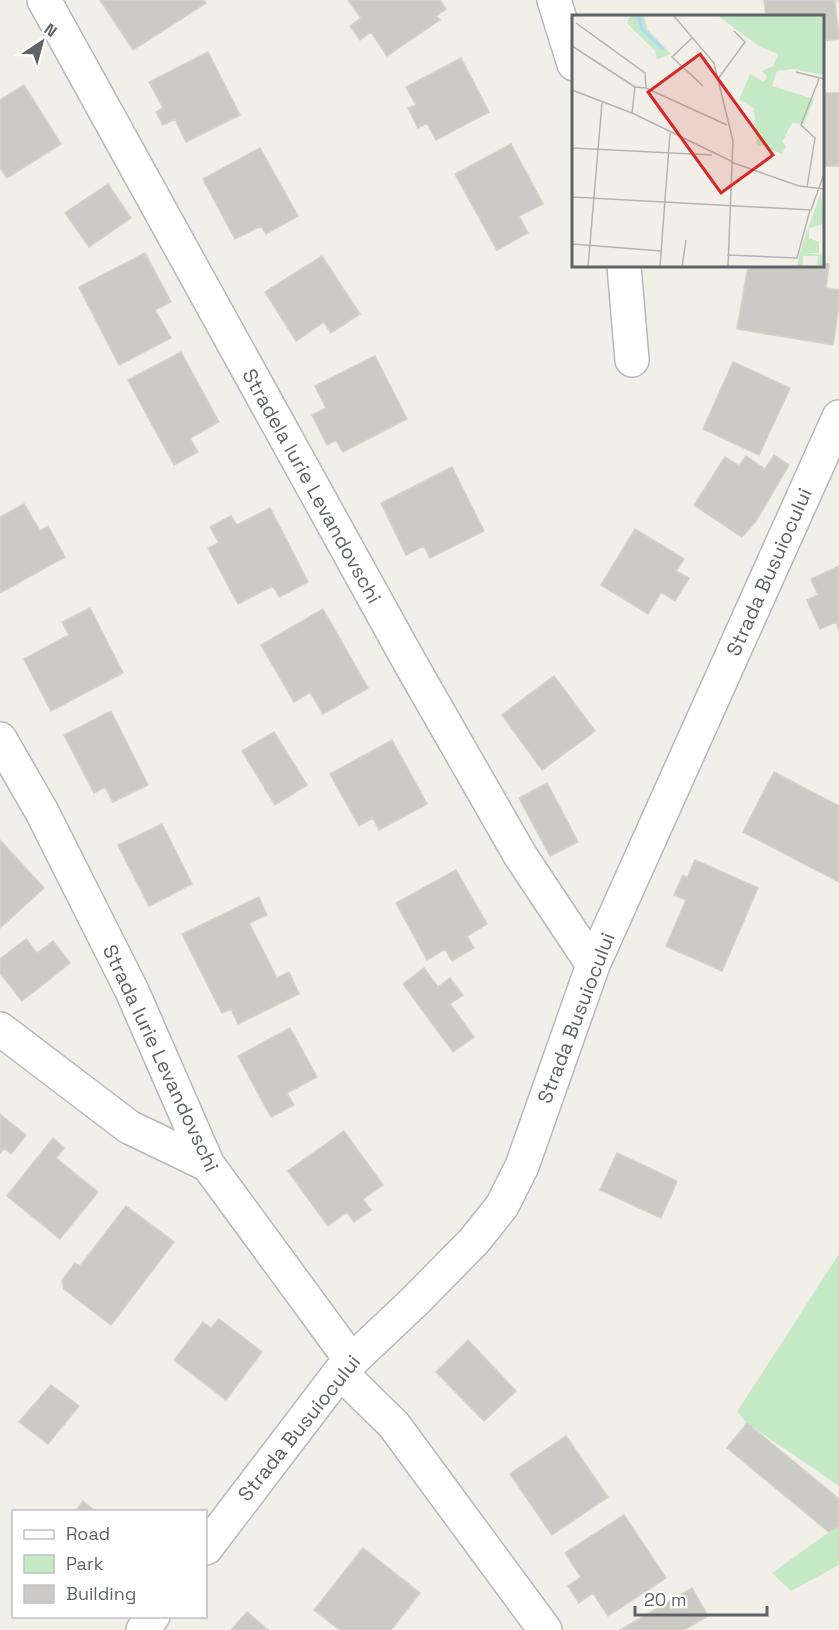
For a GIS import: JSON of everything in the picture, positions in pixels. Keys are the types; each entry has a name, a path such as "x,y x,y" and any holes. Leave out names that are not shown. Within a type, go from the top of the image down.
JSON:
{"street":[{"name":"Stradela Iurie Levandovschi","path":"44,0 409,661 520,855 593,965"},
{"path":"554,0 572,61"},
{"path":"624,267 632,360"},
{"name":"Strada Busuiocului","path":"207,1547 345,1366 416,1301 474,1241 502,1206 522,1166 593,965 839,417"},
{"name":"Strada Iurie Levandovschi","path":"0,739 42,812 132,992 207,1165 345,1366 394,1425 545,1630"},
{"path":"0,1029 129,1127 207,1165"},
{"path":"143,1630 152,1618"}],"green space":[{"path":"839,1254 839,1486 747,1423 737,1412"},
{"path":"839,1525 839,1565 791,1591 772,1573"}],"building":[{"path":"100,0 204,0 206,3 133,50"},
{"path":"348,0 440,0 446,9 436,16 440,20 387,56 371,32 360,40 350,26 361,18"},
{"path":"764,0 839,0 835,1 839,39 824,41 824,15 766,15"},
{"path":"208,52 240,115 186,142 175,119 163,125 156,112 163,108 149,82"},
{"path":"461,58 489,112 436,140 427,123 418,128 408,108 416,105 406,87"},
{"path":"24,85 61,144 7,178 0,168 0,100"},
{"path":"824,93 839,93 839,166 824,166"},
{"path":"511,144 543,204 519,216 528,233 497,250 455,174"},
{"path":"260,148 298,216 266,234 261,226 235,239 203,179"},
{"path":"108,184 131,218 89,247 65,213"},
{"path":"145,253 171,302 155,310 171,338 119,365 79,287"},
{"path":"322,256 360,314 331,333 324,322 296,341 265,292"},
{"path":"824,263 829,264 826,288 839,290 833,345 737,329 748,267 824,267"},
{"path":"181,352 219,422 190,438 198,452 174,465 128,380"},
{"path":"375,356 407,419 343,452 336,440 327,445 312,415 326,408 315,386"},
{"path":"733,362 790,388 759,455 703,429"},
{"path":"774,455 789,465 756,521 742,537 694,505 725,457 739,466 746,456 765,469"},
{"path":"452,467 484,531 430,558 424,546 406,555 381,503"},
{"path":"24,504 40,531 48,526 65,557 0,593 0,517"},
{"path":"270,508 308,582 279,597 273,586 238,604 208,548 219,543 210,527 231,516 237,525"},
{"path":"635,529 684,559 676,571 689,578 675,601 661,592 648,614 601,585"},
{"path":"839,566 839,630 836,622 820,629 807,600 818,595 811,579"},
{"path":"90,608 123,673 51,711 24,659 69,635 62,622"},
{"path":"323,609 368,688 323,714 310,692 294,702 261,645"},
{"path":"554,676 595,731 542,770 502,715"},
{"path":"111,711 148,785 113,802 105,787 94,793 64,735"},
{"path":"274,732 307,785 275,805 242,751"},
{"path":"392,740 427,804 379,830 373,818 359,826 330,774"},
{"path":"774,772 839,806 839,882 743,832"},
{"path":"547,783 578,842 550,856 519,798"},
{"path":"162,824 192,884 149,906 118,845"},
{"path":"0,840 44,888 0,928"},
{"path":"695,860 758,888 722,971 666,946 686,900 674,895 683,875 687,878"},
{"path":"456,870 487,924 467,936 474,948 452,961 445,949 427,960 396,903"},
{"path":"259,897 267,915 249,923 277,978 289,972 299,994 238,1024 231,1009 222,1013 182,934"},
{"path":"26,939 37,953 53,941 70,963 22,1001 0,973 0,959"},
{"path":"424,968 438,987 450,978 463,995 450,1004 474,1037 453,1052 403,984"},
{"path":"290,1028 317,1077 287,1093 294,1105 271,1117 238,1056"},
{"path":"0,1114 26,1135 11,1154 4,1148 0,1153"},
{"path":"344,1131 383,1185 363,1199 371,1210 354,1222 347,1212 328,1226 288,1171"},
{"path":"53,1138 64,1148 56,1158 98,1192 60,1239 7,1196"},
{"path":"617,1153 677,1181 661,1218 600,1190"},
{"path":"126,1206 174,1242 111,1325 64,1289 62,1280 75,1263 80,1266"},
{"path":"219,1319 262,1352 226,1400 174,1360 203,1322 211,1328"},
{"path":"468,1340 516,1391 484,1421 436,1372"},
{"path":"51,1385 79,1406 48,1444 19,1422"},
{"path":"747,1423 839,1499 839,1525 829,1532 727,1448"},
{"path":"566,1436 608,1497 552,1535 510,1474"},
{"path":"83,1501 94,1510 76,1510"},
{"path":"624,1515 666,1578 608,1616 593,1593 579,1603 568,1586 581,1577 565,1553"},
{"path":"363,1548 420,1593 391,1630 340,1630 314,1610"},
{"path":"692,1588 708,1616 684,1630 620,1630"},
{"path":"247,1612 268,1630 231,1630"}]}
